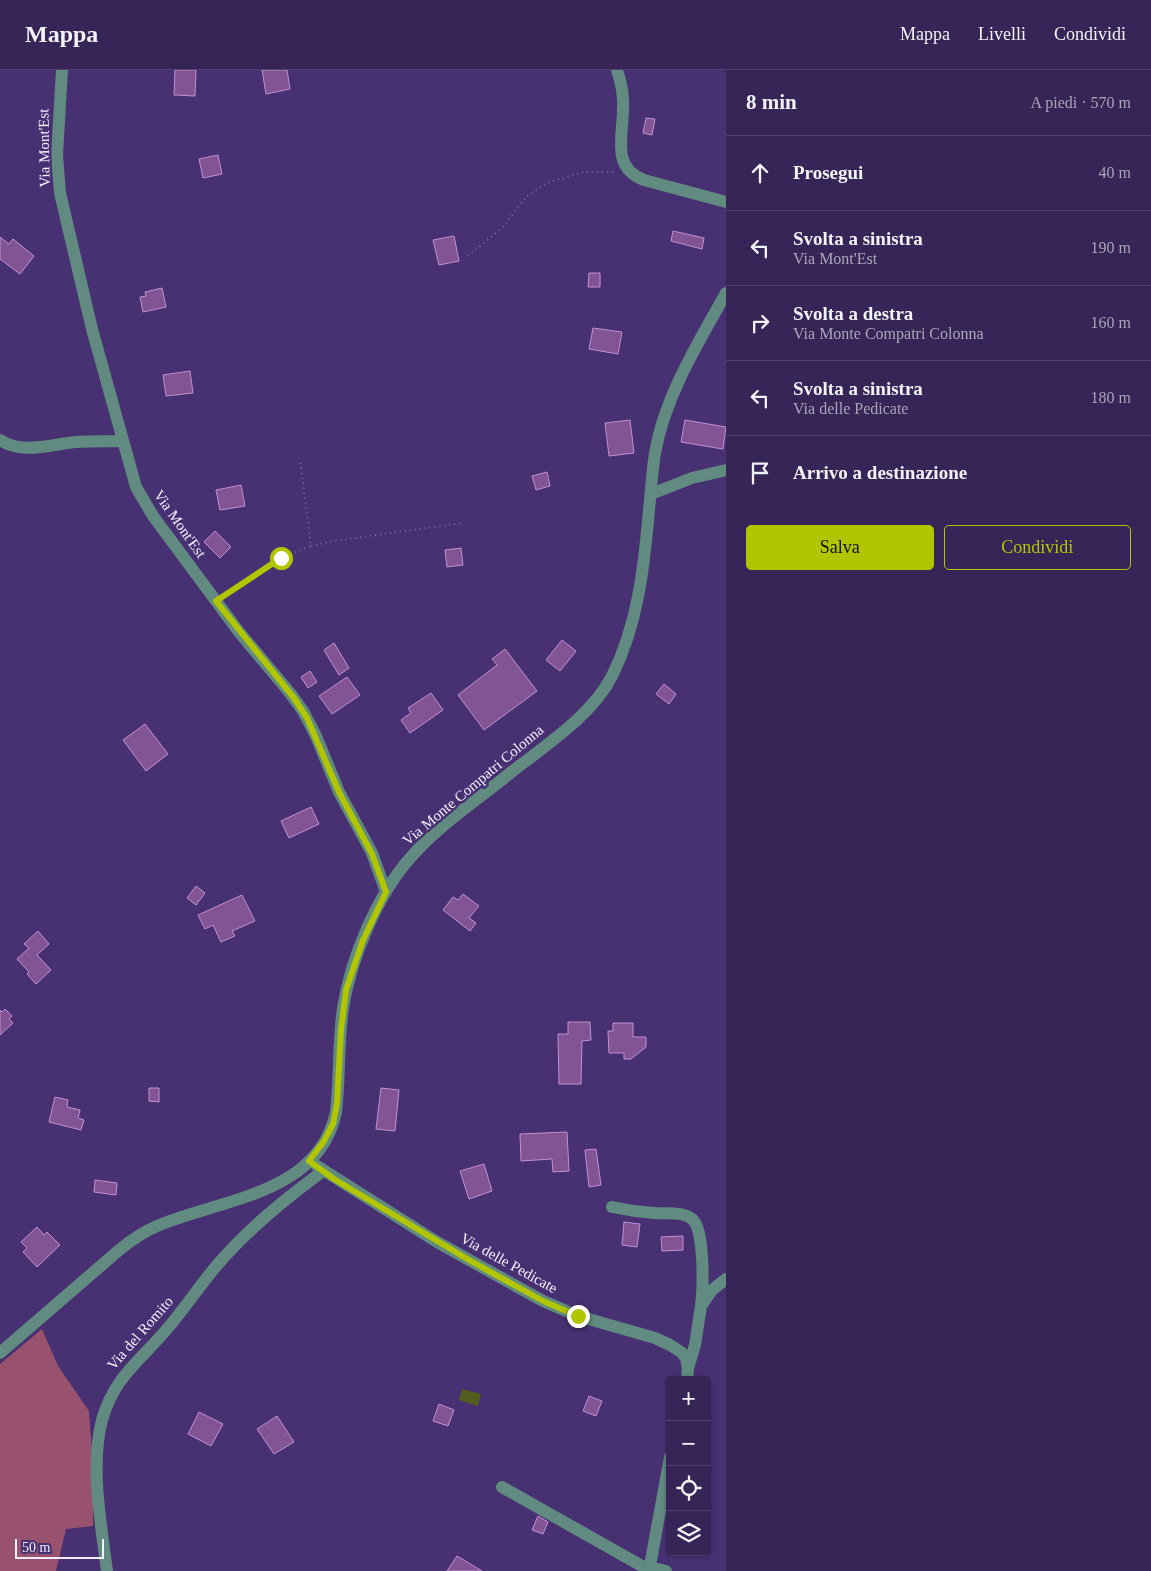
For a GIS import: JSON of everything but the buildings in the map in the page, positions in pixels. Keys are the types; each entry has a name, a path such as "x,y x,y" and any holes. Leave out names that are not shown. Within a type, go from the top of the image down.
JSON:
{"street":[{"name":"Via Mont'Est","path":"62,70 57,154 60,193 92,329 122,441 140,496 216,601 294,698 307,718 339,792 372,854 386,892"},
{"path":"617,70 622,90 623,106 621,150 623,163 630,174 644,180 726,202"},
{"name":"Via Monte Compatri Colonna","path":"0,1353 138,1235 161,1224 268,1188 293,1175 309,1161 324,1141 333,1124 337,1103 341,1030 346,990 363,940 386,892 405,864 430,838 572,724 597,698 609,682 627,639 637,603 643,568 655,454 666,413 695,349 726,293"},
{"path":"0,440 6,444 22,447 86,441 122,441"},
{"path":"650,494 692,478 726,470"},
{"name":"Via delle Pedicate","path":"309,1161 322,1171 463,1257 543,1301 578,1316 655,1338 670,1345 684,1355 687,1362 687,1374"},
{"name":"Via del Romito","path":"107,1571 99,1506 97,1452 102,1419 112,1393 122,1377 173,1322 225,1256 270,1210 322,1171"},
{"path":"612,1208 678,1214 691,1218 698,1228 703,1284 695,1345 687,1374"},
{"path":"701,1306 712,1290 726,1279"},
{"path":"650,1569 668,1466"},
{"path":"502,1487 650,1569 666,1571"}],"path":[{"path":"468,256 502,228 527,196 547,182 592,172 630,174"},
{"path":"300,459 311,546"},
{"path":"216,601 281,558 311,546 462,523"}],"shaded area":[{"path":"42,1329 58,1366 89,1411 93,1468 93,1526 66,1529 56,1571 0,1571 0,1364"},
{"path":"462,1389 481,1394 478,1406 459,1400"}],"route":[{"path":"281,558 216,601 294,698 307,718 339,792 372,854 386,892 363,940 346,990 341,1030 337,1103 333,1124 324,1141 309,1161 334,1179 437,1242 543,1301 578,1316"}]}
